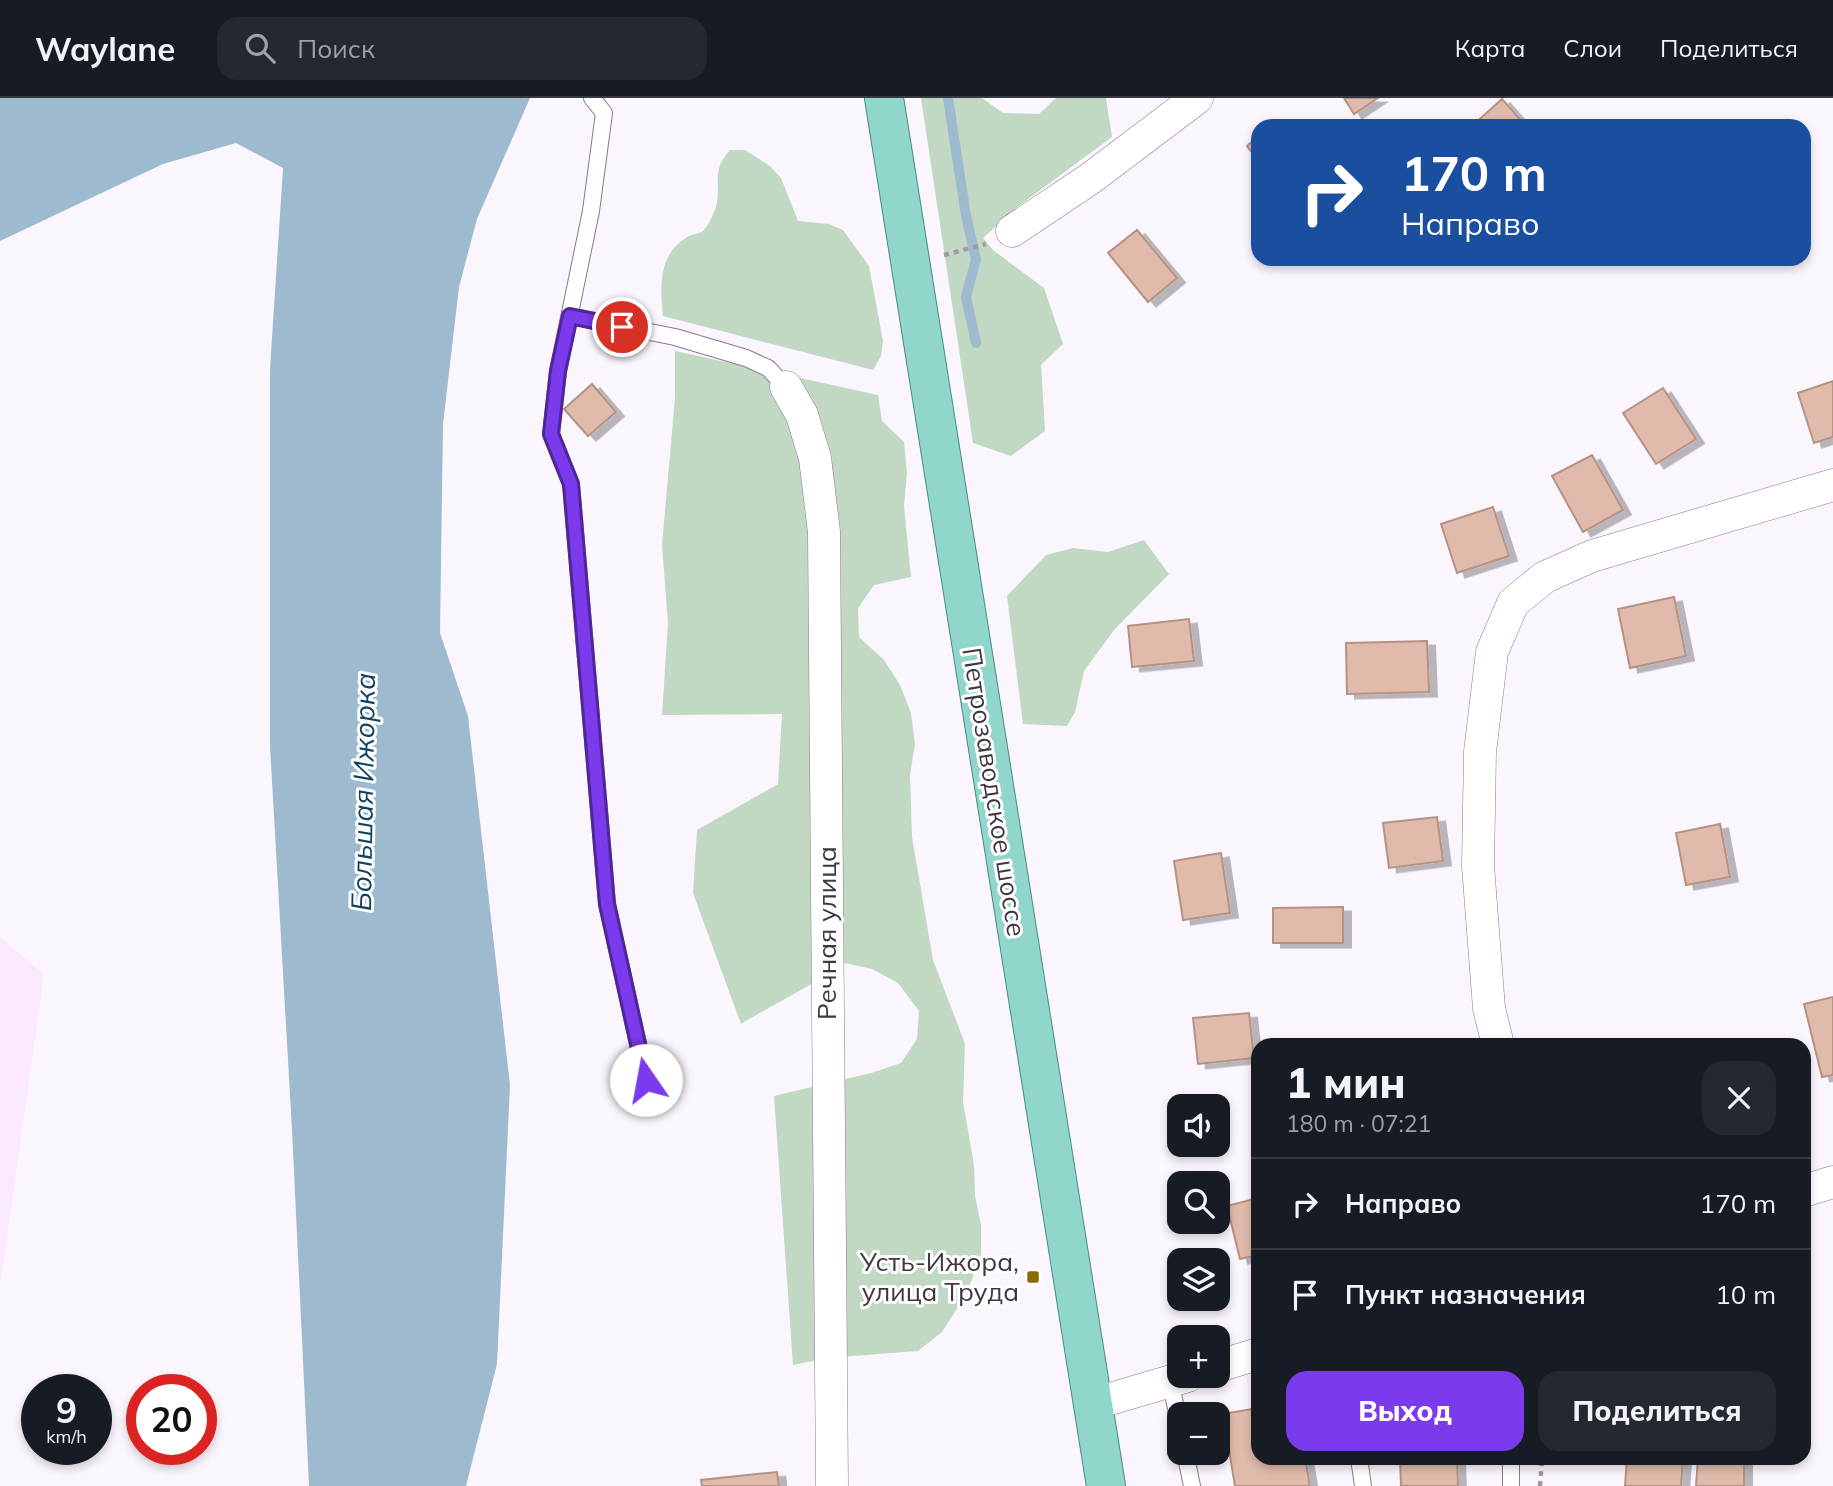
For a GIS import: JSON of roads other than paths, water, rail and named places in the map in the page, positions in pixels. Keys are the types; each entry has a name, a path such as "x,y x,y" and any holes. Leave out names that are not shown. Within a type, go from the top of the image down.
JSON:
{"main road":[{"name":"Петрозаводское шоссе","path":"884,98 1107,1486"}],"street":[{"path":"1001,237 1091,178 1198,98"},
{"name":"Речная улица","path":"786,387 802,415 816,458 824,532 832,1486"},
{"path":"1496,1038 1489,1008 1478,866 1480,752 1492,652 1513,603 1545,577 1592,556 1833,485"},
{"path":"1811,1189 1833,1182"},
{"path":"1230,1362 1251,1356"},
{"path":"1093,1404 1167,1382"}],"lane":[{"path":"592,98 604,113 591,211 558,371 551,434 571,484 607,904 646,1080"},
{"path":"570,316 674,337 746,358 768,368 786,387"},
{"path":"1188,1465 1192,1486"},
{"path":"1360,1465 1363,1486"},
{"path":"1511,1465 1511,1486"}],"water":[{"name":"Большая Ижорка","path":"0,98 530,98 477,219 459,287 443,424 440,633 468,716 510,1085 497,1364 466,1486 309,1486 270,746 270,369 283,168 236,143 163,164 0,241"}],"waterway":[{"path":"948,98 966,216 976,259 966,297 976,343"}],"place":[{"name":"Усть-Ижора, улица Труда","path":"1033,1277"}]}
